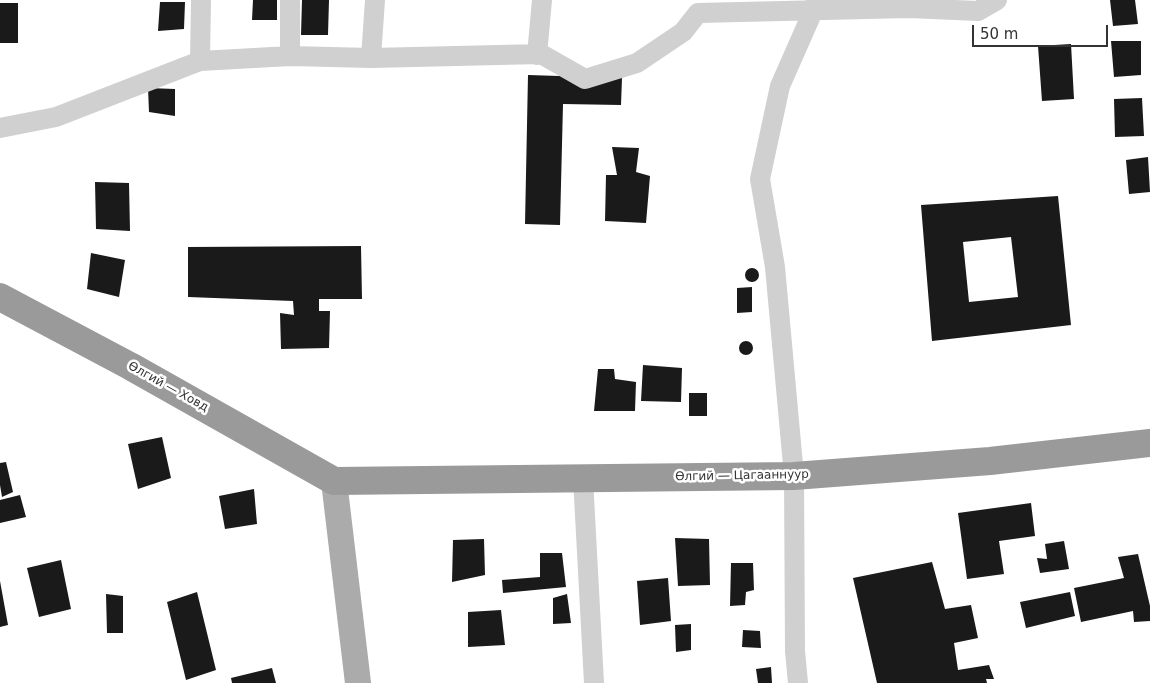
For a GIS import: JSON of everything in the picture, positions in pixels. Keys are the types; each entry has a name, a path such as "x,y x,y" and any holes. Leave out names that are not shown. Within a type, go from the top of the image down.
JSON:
{"highway":[{"name":"Өлгий — Ховд","path":"0,297 130,366 334,482"},
{"name":"Өлгий — Цагааннуур","path":"334,482 794,476 990,461 1150,443"}],"main road":[{"path":"334,482 358,683"}],"street":[{"path":"200,61 202,0"},
{"path":"290,0 290,56"},
{"path":"371,58 375,0"},
{"path":"537,55 542,0"},
{"path":"0,128 56,117 200,61 290,56 371,58 541,54 586,79 636,63 683,32 697,6 909,4 978,11 997,0"},
{"path":"798,683 795,651 794,476 775,267 760,179 780,86 815,5"},
{"path":"583,478 594,683"}],"building":[{"path":"253,0 277,0 277,20 252,20"},
{"path":"302,0 329,0 328,35 301,35"},
{"path":"1110,0 1135,0 1138,24 1113,26"},
{"path":"160,2 185,2 184,29 158,31"},
{"path":"0,3 18,3 18,43 0,43"},
{"path":"1111,41 1141,41 1141,75 1114,77"},
{"path":"1071,44 1074,99 1042,101 1038,46"},
{"path":"528,75 622,78 621,105 563,104 560,225 525,224"},
{"path":"148,88 175,89 175,116 149,112"},
{"path":"1142,98 1144,136 1115,137 1114,99"},
{"path":"612,147 639,148 636,172 650,176 646,223 605,221 606,175 617,175"},
{"path":"1148,157 1150,192 1129,194 1126,160"},
{"path":"95,182 129,183 130,231 96,229"},
{"path":"1058,196 1071,325 932,341 921,205","holes":["1011,237 1018,297 969,302 963,242"]},
{"path":"361,246 362,299 319,299 319,311 330,311 329,348 281,349 280,313 294,315 293,301 188,297 188,247"},
{"path":"91,253 125,260 119,297 87,289"},
{"path":"752,268 757,270 759,275 757,280 752,282 747,280 745,275 747,270"},
{"path":"752,287 752,312 737,313 737,288"},
{"path":"746,341 751,343 753,348 751,353 746,355 741,353 739,348 741,343"},
{"path":"643,365 682,368 681,402 641,401"},
{"path":"598,369 614,369 615,379 636,382 635,411 594,411"},
{"path":"689,393 707,393 707,416 689,416"},
{"path":"162,437 171,478 138,489 128,444"},
{"path":"6,462 13,492 2,497 0,463"},
{"path":"254,489 257,524 225,529 219,496"},
{"path":"20,495 26,517 0,523 0,500"},
{"path":"1031,503 1035,536 999,541 1004,574 967,579 958,513"},
{"path":"675,538 709,539 710,585 678,586"},
{"path":"484,539 485,575 452,582 453,540"},
{"path":"1064,541 1069,569 1040,573 1037,558 1047,559 1045,544"},
{"path":"540,553 562,553 566,587 503,593 502,580 540,577"},
{"path":"1138,554 1150,606 1150,621 1134,622 1133,611 1081,622 1074,588 1124,578 1118,557"},
{"path":"61,560 71,609 39,617 27,568"},
{"path":"932,562 945,609 971,605 978,638 954,643 958,670 989,665 994,679 986,679 987,683 877,683 853,578"},
{"path":"731,563 753,563 754,590 746,592 745,605 730,606"},
{"path":"668,578 671,621 640,625 637,581"},
{"path":"0,581 8,625 0,627"},
{"path":"197,592 216,670 186,680 167,602"},
{"path":"1070,592 1075,616 1026,628 1020,602"},
{"path":"106,594 123,596 123,633 107,633"},
{"path":"567,594 571,623 553,624 553,598"},
{"path":"501,610 505,645 468,647 468,612"},
{"path":"691,624 691,650 676,652 675,625"},
{"path":"743,630 760,631 761,648 742,647"},
{"path":"771,667 772,683 758,683 756,669"},
{"path":"272,668 276,683 232,683 231,678"}]}
